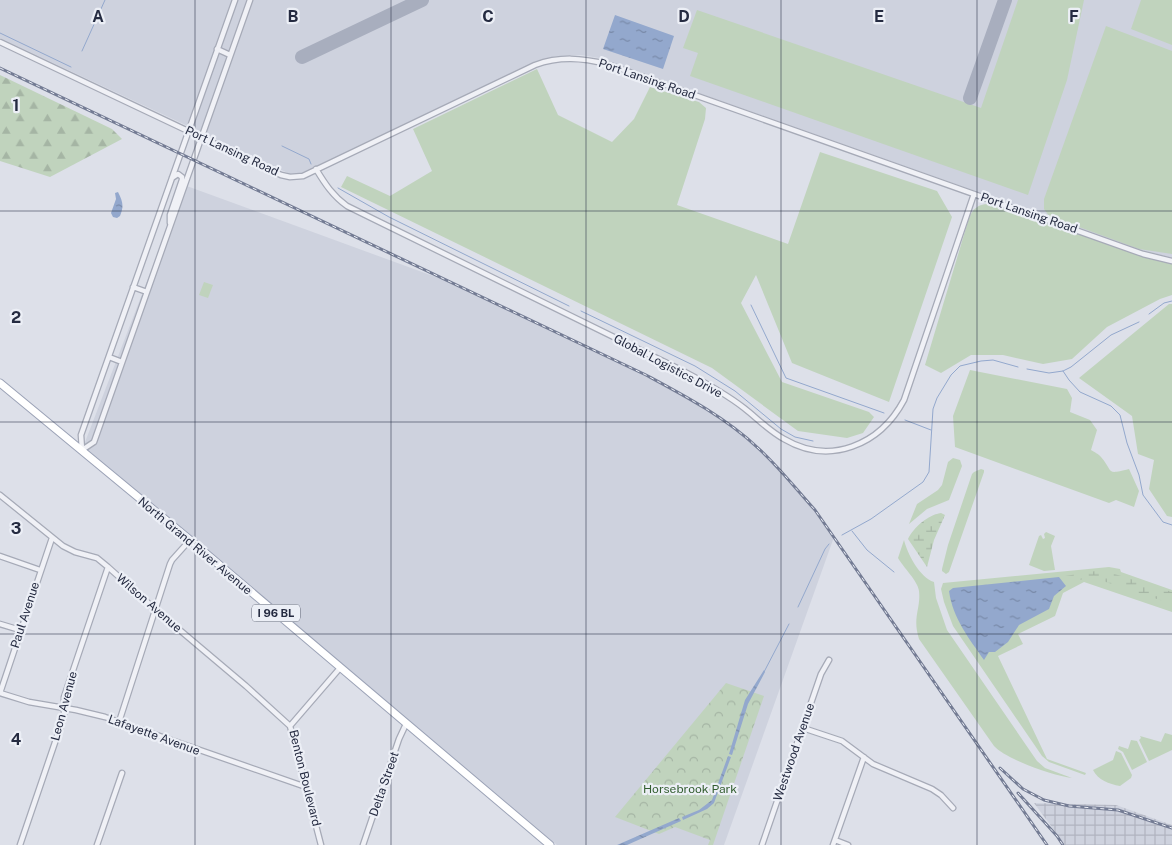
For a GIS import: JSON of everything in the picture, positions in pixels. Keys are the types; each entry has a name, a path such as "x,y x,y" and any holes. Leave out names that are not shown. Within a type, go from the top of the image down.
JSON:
{"main road":[{"name":"North Grand River Avenue","path":"0,383 190,540 550,845"}],"street":[{"path":"235,0 81,435 82,450 94,442 250,0"},
{"name":"Port Lansing Road","path":"0,42 290,177 303,176 548,60 574,58 607,64 1143,254 1172,261"},
{"path":"217,50 230,54"},
{"name":"Global Logistics Drive","path":"316,169 337,200 347,206 685,372 728,397 784,439 813,450 830,451 856,446 871,438 890,422 904,400 974,194"},
{"path":"170,227 170,215 182,177 176,175 172,179"},
{"path":"133,287 147,292"},
{"path":"108,357 122,362"},
{"name":"Wilson Avenue","path":"0,495 69,550 97,558 290,726"},
{"name":"Paul Avenue","path":"0,693 52,538"},
{"path":"119,722 172,560 190,540"},
{"path":"0,556 40,570"},
{"name":"Leon Avenue","path":"20,845 64,716 64,697 108,567"},
{"path":"0,624 20,630"},
{"name":"Westwood Avenue","path":"762,845 821,674 829,660"},
{"name":"Benton Boulevard","path":"321,845 290,726 340,668"},
{"name":"Lafayette Avenue","path":"0,693 29,702 87,712 306,787"},
{"name":"Delta Street","path":"363,845 399,739 406,724"},
{"path":"803,728 842,741 885,770 932,789 953,808"},
{"path":"848,845 834,843 864,757"},
{"path":"97,845 122,773"}],"shaded area":[{"path":"0,0 1172,0 1172,258 1139,249 599,58 581,55 556,56 534,63 302,173 290,174 0,38"},
{"path":"184,185 444,280 646,375 700,404 734,428 757,447 800,493 834,537 724,845 557,845 82,450"},
{"path":"1034,803 1116,805 1172,825 1172,845 1065,845"}],"green space":[{"path":"1018,0 1084,0 1067,80 1028,195 690,76 698,53 683,48 697,10 981,108"},
{"path":"1141,0 1172,0 1172,45 1131,29"},
{"path":"1106,26 1172,51 1172,254 1139,249 1049,216 1044,209 1044,199"},
{"path":"537,69 558,115 612,142 634,119 650,87 699,102 706,108 705,119 677,205 788,244 820,152 937,191 952,217 889,402 792,363 756,275 741,303 782,382 869,412 874,417 863,433 847,438 798,431 712,368 341,187 347,176 390,196 432,171 413,129"},
{"path":"0,75 112,129 122,139 50,177 0,161"},
{"path":"988,204 1008,208 1145,257 1172,264 1172,295 1160,299 1107,327 1072,359 1043,364 1003,355 971,355 941,373 925,365 969,218 976,208"},
{"path":"204,282 213,285 208,298 199,295"},
{"path":"1169,304 1172,304 1172,517 1167,516 1149,489 1154,460 1138,454 1132,416 1079,378"},
{"path":"970,370 1067,389 1072,398 1070,412 1090,420 1097,430 1091,450 1100,456 1113,472 1129,469 1139,491 1134,507 1116,500 1109,503 955,447 953,416"},
{"path":"953,458 960,460 962,466 949,500 927,509 909,524 917,504 938,490 942,485 948,462"},
{"path":"981,469 984,472 949,572 946,574 942,569 948,545 972,474"},
{"path":"941,513 945,515 934,540 927,567 908,539 922,522 931,516"},
{"path":"1046,532 1055,536 1051,546 1055,570 1044,571 1029,565 1039,536 1041,535 1043,539 1045,538 1044,534"},
{"path":"904,540 911,558 919,570 929,580 934,582 936,598 947,630 1037,761 1045,768 1072,778 1030,766 994,746 919,639 916,625 919,597 918,587 898,558"},
{"path":"1109,567 1120,569 1121,572 1172,590 1172,612 1084,582 1063,593 1055,616 1018,634 1023,644 998,656 1047,759 1086,773 1085,775 1049,762 1042,756 953,626 941,589 943,583"},
{"path":"1102,570 1172,592 1172,604 1097,579 1085,578 1066,586 1059,577"},
{"name":"Horsebrook Park","path":"726,683 764,696 713,845 708,845 710,840 675,827 659,834 615,817"},
{"path":"1165,733 1172,735 1172,750 1149,761 1139,740 1140,736 1161,742"},
{"path":"1131,740 1137,741 1147,762 1132,770 1123,752 1118,749 1119,746 1128,749"},
{"path":"1116,751 1121,753 1132,775 1131,778 1120,786 1104,781 1093,770 1113,760"}],"water":[{"path":"615,15 674,36 663,69 603,49"},
{"path":"118,192 122,201 122,207 120,216 117,218 113,217 111,213 116,199 115,193"},
{"path":"1059,577 1066,586 1054,596 1049,609 1019,625 1008,642 995,652 989,652 984,660 967,636 958,619 949,591 953,588"},
{"path":"764,670 765,672 748,704 732,755 729,754 745,700"},
{"path":"728,756 731,757 714,803 707,809 683,820 682,817 699,810 712,800"},
{"path":"679,818 681,821 627,845 617,845"}],"waterway":[{"path":"82,51 105,0"},
{"path":"0,33 71,67"},
{"path":"282,146 309,159 311,164"},
{"path":"338,188 389,217 569,306"},
{"path":"1149,314 1164,303 1172,301"},
{"path":"751,305 786,378 884,413"},
{"path":"581,311 695,366 735,391 781,429 795,437 813,441"},
{"path":"1027,369 1049,373 1063,371 1071,367 1111,335 1139,322"},
{"path":"842,535 871,519 923,482 929,472 933,409 937,398 951,375 960,366 993,360 1018,367"},
{"path":"1063,371 1080,392 1111,406 1120,415 1127,443 1139,475 1143,495 1163,522 1172,525"},
{"path":"905,420 931,430"},
{"path":"852,531 867,550 894,572"},
{"path":"798,607 829,544"},
{"path":"764,672 789,624"}],"taxiway":[{"path":"302,57 422,0"},
{"path":"970,98 1005,0"}],"railway":[{"path":"0,68 646,375 690,399 732,426 766,455 815,510 1047,845"},
{"path":"1000,768 1023,789 1044,800 1069,806 1118,810 1172,828"},
{"path":"1018,793 1063,845"}]}
